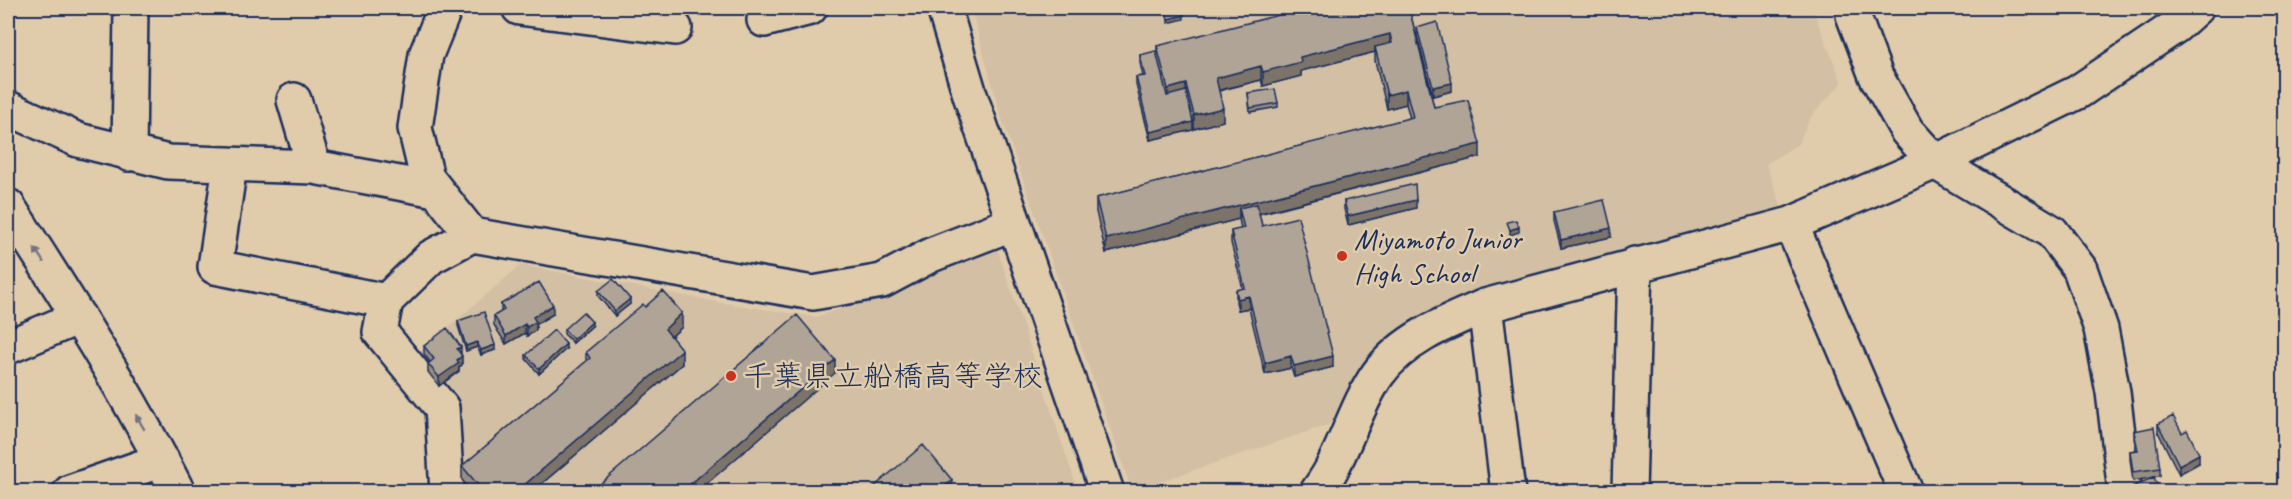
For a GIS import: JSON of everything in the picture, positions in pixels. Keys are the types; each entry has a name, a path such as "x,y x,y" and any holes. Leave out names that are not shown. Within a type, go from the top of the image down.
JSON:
{"street":[{"path":"129,154 131,8"},
{"path":"446,8 426,55 415,128 427,178 472,235"},
{"path":"519,8 675,28"},
{"path":"764,20 810,8"},
{"path":"944,8 970,95 1107,492"},
{"path":"1852,8 1876,76 1907,131 1935,162 2052,232 2080,269 2101,329 2113,392 2125,492"},
{"path":"1317,492 1334,466 1354,418 1378,374 1394,356 1443,323 1485,306 1791,224 1935,162 2078,92 2176,26 2196,8"},
{"path":"294,100 314,167"},
{"path":"8,108 78,140 168,162 230,166 314,167 436,190"},
{"path":"230,166 214,267 386,301"},
{"path":"8,206 79,317 162,460 178,492"},
{"path":"447,492 442,408 380,332 386,301 431,257 472,235 813,293 882,281 931,255 1014,222"},
{"path":"1791,224 1906,492"},
{"path":"1629,492 1635,264"},
{"path":"1485,306 1508,492"},
{"path":"8,347 79,317"},
{"path":"70,492 162,460"}],"shaded area":[{"name":"Miyamoto Junior High School","path":"971,8 1812,8 1842,83 1811,116 1798,144 1766,164 1784,214 1482,299 1348,418 1132,491 1001,116"},
{"name":"千葉県立船橋高等学校","path":"994,239 1078,491 455,491 410,360 521,265 717,302 816,317 892,292"}],"building":[{"path":"1165,8 1182,8 1184,15 1168,19"},
{"path":"1306,8 1409,8 1434,107 1468,100 1480,144 1106,239 1096,198 1413,117 1406,90 1387,95 1375,47 1392,43 1390,34 1300,57 1301,62 1263,72 1261,66 1216,78 1223,108 1194,115 1186,84 1168,89 1157,46"},
{"path":"1437,22 1452,83 1433,87 1417,28"},
{"path":"1156,51 1167,96 1186,91 1193,122 1150,132 1136,77 1145,76 1140,55"},
{"path":"1275,89 1278,103 1250,108 1248,93"},
{"path":"1415,184 1416,200 1348,216 1344,201"},
{"path":"1604,200 1611,228 1561,240 1554,212"},
{"path":"1257,204 1262,226 1298,217 1333,356 1294,366 1291,356 1265,363 1249,296 1238,299 1236,290 1245,288 1231,231 1244,228 1239,208"},
{"path":"1516,220 1519,227 1510,230 1507,222"},
{"path":"613,279 630,299 615,311 598,291"},
{"path":"539,282 553,305 533,317 536,322 527,327 525,324 506,336 494,316 504,310 501,304"},
{"path":"663,291 682,313 665,329 682,350 516,492 484,492 462,466 590,358 586,352 643,304 645,307"},
{"path":"484,312 495,345 481,350 477,342 466,346 458,321"},
{"path":"583,312 592,322 573,339 564,329"},
{"path":"797,315 835,360 681,492 591,492"},
{"path":"447,328 461,347 457,349 462,356 457,360 459,363 439,377 428,364 434,359 424,346"},
{"path":"554,330 566,344 539,369 526,355"},
{"path":"2173,416 2182,433 2187,430 2199,454 2179,465 2158,424"},
{"path":"2154,427 2160,468 2133,472 2130,451 2138,450 2134,431"},
{"path":"923,445 952,480 939,492 868,492"},
{"path":"2154,477 2160,492 2134,492 2132,487"},
{"path":"952,486 957,492 945,492"}],"place":[{"name":"Miyamoto Junior High School","path":"1342,256"},
{"name":"千葉県立船橋高等学校","path":"731,376"}]}
